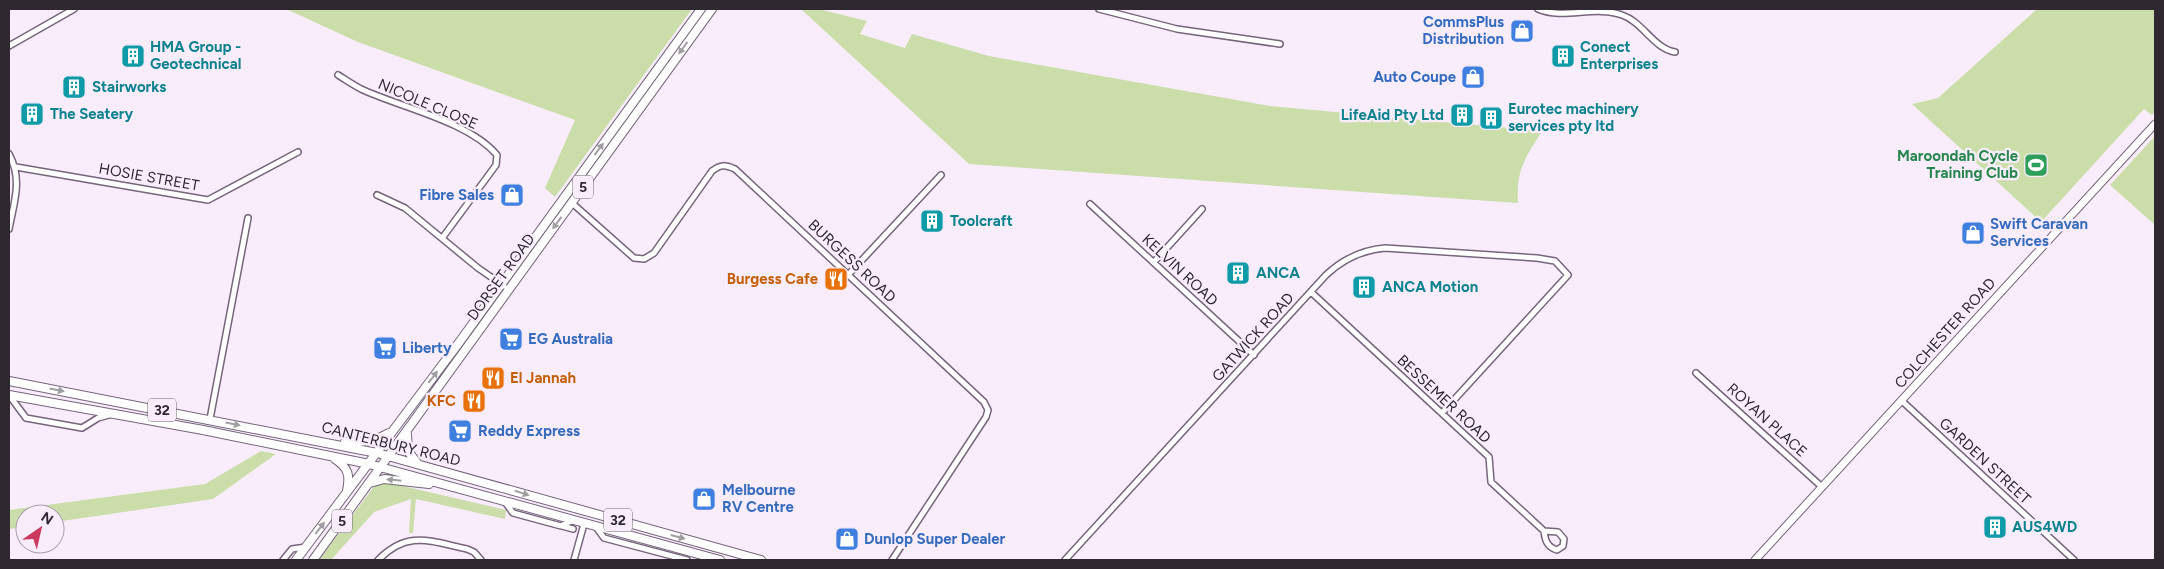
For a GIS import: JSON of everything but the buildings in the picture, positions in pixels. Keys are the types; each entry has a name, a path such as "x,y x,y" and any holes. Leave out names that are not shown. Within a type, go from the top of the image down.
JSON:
{"main road":[{"name":"DORSET ROAD","path":"296,560 346,496 701,9"},
{"name":"DORSET ROAD","path":"313,560 712,9"},
{"name":"COLCHESTER ROAD","path":"1754,560 2155,124"},
{"path":"564,197 572,203"},
{"name":"CANTERBURY ROAD","path":"9,381 333,442 417,463 750,559 760,560"},
{"name":"CANTERBURY ROAD","path":"9,395 134,417 369,464 720,560"},
{"path":"134,417 136,405"},
{"path":"333,442 374,441 392,432"},
{"path":"407,432 406,446 417,463"},
{"path":"332,456 345,467 350,477 346,496"},
{"path":"370,483 384,479 454,487"},
{"path":"584,524 588,512"}],"street":[{"path":"9,46 74,9"},
{"path":"1098,9 1115,11 1177,29 1280,44"},
{"path":"1538,9 1547,13 1604,11 1621,14 1632,20 1662,46 1675,52"},
{"name":"NICOLE CLOSE","path":"338,75 360,89 466,131 492,149 497,155 496,166 443,237"},
{"name":"HOSIE STREET","path":"16,167 208,200 298,152"},
{"path":"9,154 16,167 18,176 9,230"},
{"name":"BURGESS ROAD","path":"572,203 634,258 644,259 654,253 712,171 718,166 725,165 735,169 984,402 988,410 986,418 892,560"},
{"path":"848,275 940,175"},
{"path":"377,195 405,208 443,237 478,268 509,290"},
{"name":"KELVIN ROAD","path":"1090,204 1254,355"},
{"path":"1154,262 1202,209"},
{"path":"210,419 248,218"},
{"name":"GATWICK ROAD","path":"1065,560 1311,292 1334,268 1346,260 1361,253 1385,248 1537,258 1554,261 1568,275 1442,413"},
{"name":"BESSEMER ROAD","path":"1311,292 1489,457 1490,482 1544,531 1558,532 1564,539 1564,546 1557,550 1549,546 1546,543 1544,531"},
{"name":"ROYAN PLACE","path":"1696,372 1822,487"},
{"path":"9,395 26,418 75,428 84,428 102,416 118,414"},
{"name":"GARDEN STREET","path":"1902,401 2074,560"},
{"name":"CANTERBURY ROAD","path":"504,502 513,513 573,529"},
{"path":"562,526 573,520"},
{"path":"574,560 584,524"},
{"name":"CANTERBURY ROAD","path":"596,527 604,538 687,560"},
{"path":"378,560 398,543 412,540 467,549 474,552 481,560"},
{"name":"DORSET ROAD","path":"283,560 292,549 306,547"}],"green space":[{"path":"286,9 692,9 555,197 545,188 575,120 358,42"},
{"path":"801,9 819,9 867,21 860,34 905,48 912,34 989,56 1270,106 1542,131 1526,157 1520,173 1518,203 969,164"},
{"name":"Maroondah Cycle Training Club","path":"2037,9 2155,9 2155,111 2152,115 2144,109 2041,222 1912,104 1938,98"},
{"path":"2155,136 2155,225 2110,185"},
{"path":"261,451 276,454 213,499 65,521 65,504 54,504 205,484"},
{"path":"390,483 506,510 505,519 416,499 413,533 409,533 411,499 374,512 331,560 319,560 376,484"},
{"path":"15,509 15,528 9,529 9,510"}],"place":[{"name":"CommsPlus Distribution","path":"1522,31"},
{"name":"HMA Group - Geotechnical","path":"133,56"},
{"name":"Conect Enterprises","path":"1563,56"},
{"name":"Auto Coupe","path":"1473,77"},
{"name":"Stairworks","path":"74,87"},
{"name":"The Seatery","path":"32,114"},
{"name":"LifeAid Pty Ltd","path":"1462,115"},
{"name":"Eurotec machinery services pty ltd","path":"1491,118"},
{"name":"Maroondah Cycle Training Club","path":"2036,165"},
{"name":"Fibre Sales","path":"512,195"},
{"name":"Toolcraft","path":"932,221"},
{"name":"Swift Caravan Services","path":"1973,233"},
{"name":"ANCA","path":"1238,273"},
{"name":"Burgess Cafe","path":"836,279"},
{"name":"ANCA Motion","path":"1364,287"},
{"name":"EG Australia","path":"511,339"},
{"name":"Liberty","path":"385,348"},
{"name":"El Jannah","path":"493,378"},
{"name":"KFC","path":"474,401"},
{"name":"Reddy Express","path":"460,431"},
{"name":"Melbourne RV Centre","path":"704,499"},
{"name":"AUS4WD","path":"1995,527"},
{"name":"Dunlop Super Dealer","path":"847,539"}]}
